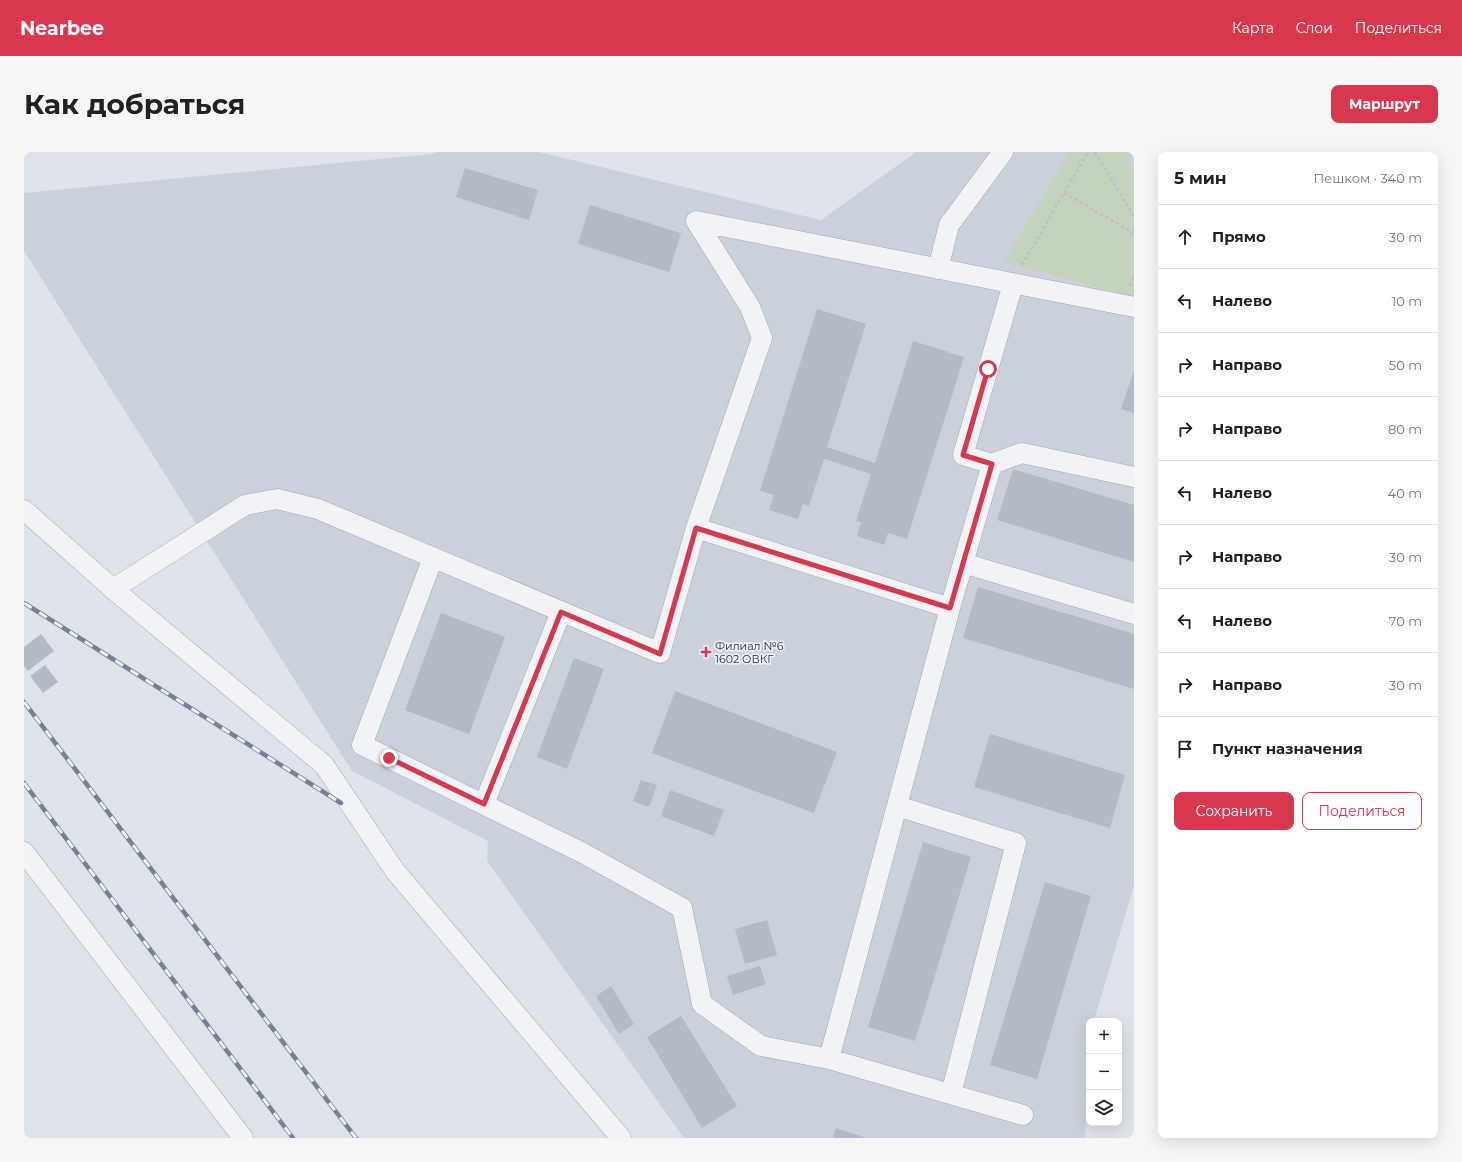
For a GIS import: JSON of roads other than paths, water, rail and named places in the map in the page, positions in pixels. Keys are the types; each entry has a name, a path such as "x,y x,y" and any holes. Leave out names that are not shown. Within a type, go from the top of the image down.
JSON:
{"street":[{"path":"938,269 949,225 1003,152"},
{"path":"113,589 244,505 277,499 318,509 660,654 696,528 762,338 750,307 696,220 1134,307"},
{"path":"1013,284 963,455 992,464 1022,453 1134,477"},
{"path":"829,1059 950,608 992,464"},
{"path":"24,510 113,589 324,765 395,871 621,1138"},
{"path":"696,528 950,608"},
{"path":"433,558 362,745 582,852 682,908 702,1004 761,1046 829,1059 1023,1115"},
{"path":"963,563 1134,614"},
{"path":"484,804 561,612"},
{"path":"897,806 1016,843 951,1094"},
{"path":"24,852 243,1138"}],"railway":[{"path":"24,603 341,803"},
{"path":"24,702 356,1138"},
{"path":"24,783 293,1138"}],"place":[{"name":"Филиал №6 1602 ОВКГ","path":"706,652"}]}
